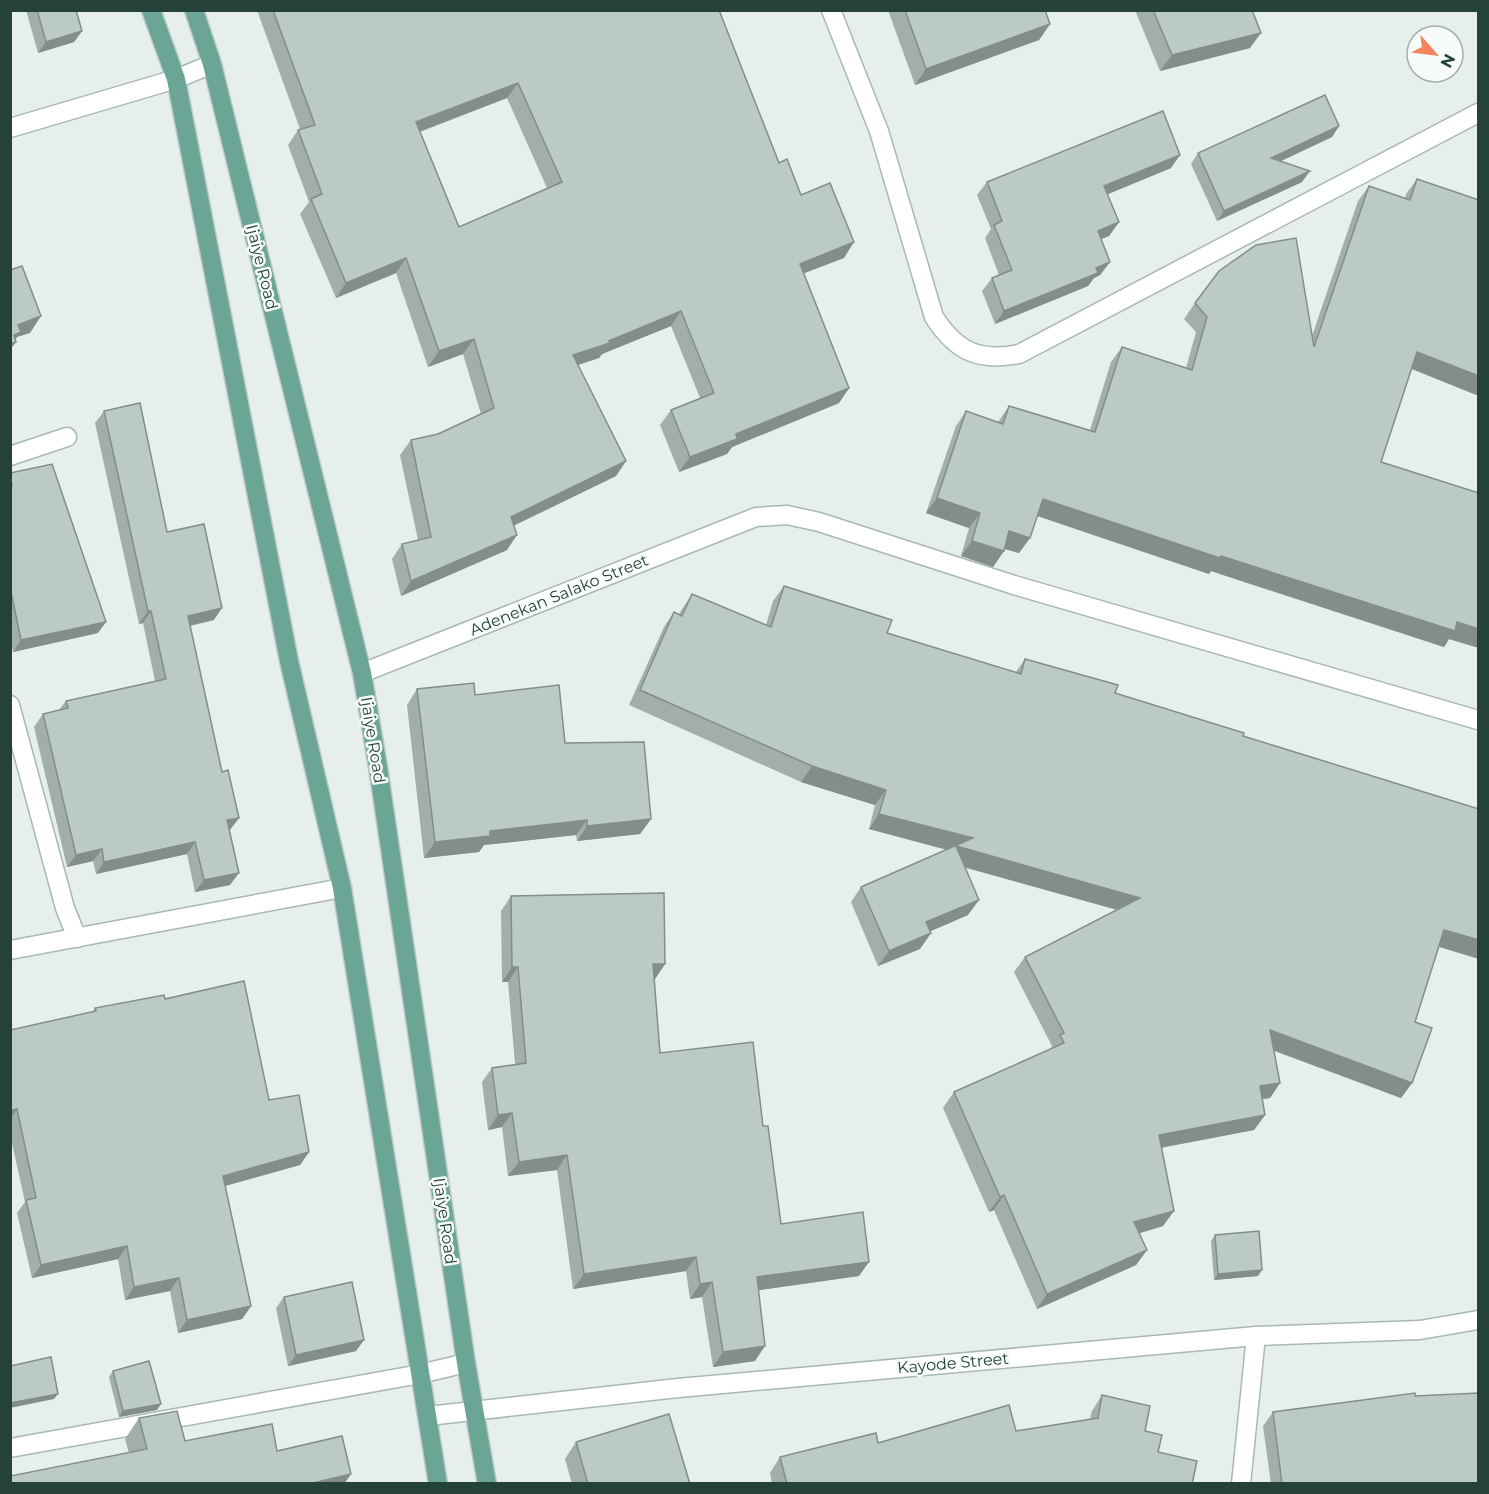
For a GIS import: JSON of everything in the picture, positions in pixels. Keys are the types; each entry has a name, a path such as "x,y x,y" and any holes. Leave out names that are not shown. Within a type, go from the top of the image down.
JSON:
{"main road":[{"path":"151,10 176,79 289,662 342,888 438,1484"},
{"name":"Ijaiye Road","path":"194,10 212,64 362,673 378,767 466,1363 488,1484"}],"street":[{"path":"831,10 879,131 934,317 945,334 959,347 977,355 996,359 1019,354 1479,112"},
{"path":"10,128 176,79 212,64"},
{"path":"10,456 67,437"},
{"name":"Adenekan Salako Street","path":"362,673 756,517 788,515 819,522 1014,585 1479,720"},
{"path":"10,705 14,736 65,908 77,938"},
{"path":"10,950 342,888"},
{"name":"Kayode Street","path":"428,1416 678,1388 1257,1336 1419,1330 1479,1320"},
{"path":"1241,1484 1257,1336"},
{"path":"10,1448 420,1374 466,1363"}],"building":[{"path":"37,10 76,10 82,31 46,42"},
{"path":"273,10 719,10 779,163 787,159 801,195 830,183 854,242 800,264 849,388 736,434 737,439 690,457 671,410 714,393 681,311 609,341 610,343 573,355 626,461 511,517 517,535 411,581 402,544 431,537 411,440 438,434 494,408 474,339 439,351 406,258 346,283 311,199 322,194 298,130 315,125","holes":["518,83 562,182 459,227 416,122"]},
{"path":"905,10 1045,10 1050,24 926,69"},
{"path":"1153,10 1252,10 1261,33 1172,55"},
{"path":"1325,95 1339,126 1271,158 1310,171 1224,211 1198,153"},
{"path":"1163,111 1180,155 1104,186 1119,222 1098,231 1110,262 1096,268 1098,273 1004,311 992,278 1012,270 994,225 1002,221 987,182"},
{"path":"1417,179 1479,200 1479,376 1417,352 1381,462 1479,493 1479,629 1457,622 1455,631 1221,556 1220,558 1043,499 1030,538 1009,531 1004,551 972,541 980,513 937,498 966,411 1003,424 1009,406 1095,432 1122,347 1192,370 1207,317 1195,303 1219,271 1256,245 1296,238 1314,347 1369,186 1410,200"},
{"path":"22,266 41,316 18,325 21,332 14,335 16,342 10,344 10,270"},
{"path":"140,403 167,532 204,524 222,608 188,616 222,772 228,770 239,818 227,820 239,873 204,880 195,842 104,862 102,849 76,855 43,714 68,708 66,701 166,679 151,611 148,611 104,411"},
{"path":"52,464 106,622 21,640 10,587 10,486 12,486 10,473"},
{"path":"784,586 892,620 887,633 1021,674 1025,659 1118,685 1115,693 1244,733 1243,736 1479,809 1479,940 1444,930 1415,1022 1432,1028 1412,1083 1270,1030 1280,1083 1260,1086 1265,1115 1159,1135 1174,1211 1134,1222 1147,1250 1047,1294 1004,1195 1000,1197 954,1092 1064,1043 1060,1035 1064,1033 1025,957 1140,898 956,846 979,900 926,922 931,933 889,951 861,887 973,838 879,814 886,790 812,766 640,690 674,612 682,616 692,594 771,627"},
{"path":"474,683 475,695 559,685 565,743 644,742 651,819 587,826 587,820 490,831 490,836 435,842 417,689"},
{"path":"664,893 665,964 653,964 660,1053 753,1042 763,1126 768,1126 781,1224 863,1212 869,1262 757,1277 765,1346 723,1352 712,1282 700,1284 696,1257 584,1274 567,1155 519,1162 512,1113 498,1115 492,1068 526,1063 518,967 512,967 511,896"},
{"path":"244,981 269,1100 299,1095 309,1152 223,1176 251,1306 187,1320 179,1278 134,1287 127,1246 41,1265 26,1200 36,1198 17,1109 10,1111 10,1030 96,1011 95,1008 164,995 165,999"},
{"path":"1259,1231 1262,1270 1218,1274 1215,1235"},
{"path":"352,1282 364,1340 296,1355 284,1297"},
{"path":"51,1357 58,1394 10,1403 10,1366"},
{"path":"149,1361 161,1404 123,1411 113,1371"},
{"path":"1415,1393 1415,1396 1479,1393 1479,1484 1282,1484 1273,1412"},
{"path":"1102,1395 1150,1406 1145,1431 1162,1435 1158,1452 1197,1461 1192,1484 787,1484 780,1457 876,1433 878,1443 1009,1405 1016,1431 1098,1418"},
{"path":"177,1411 185,1441 272,1424 277,1451 342,1436 351,1474 309,1484 10,1484 10,1476 147,1449 139,1418"},
{"path":"669,1414 690,1484 588,1484 576,1442"}]}
